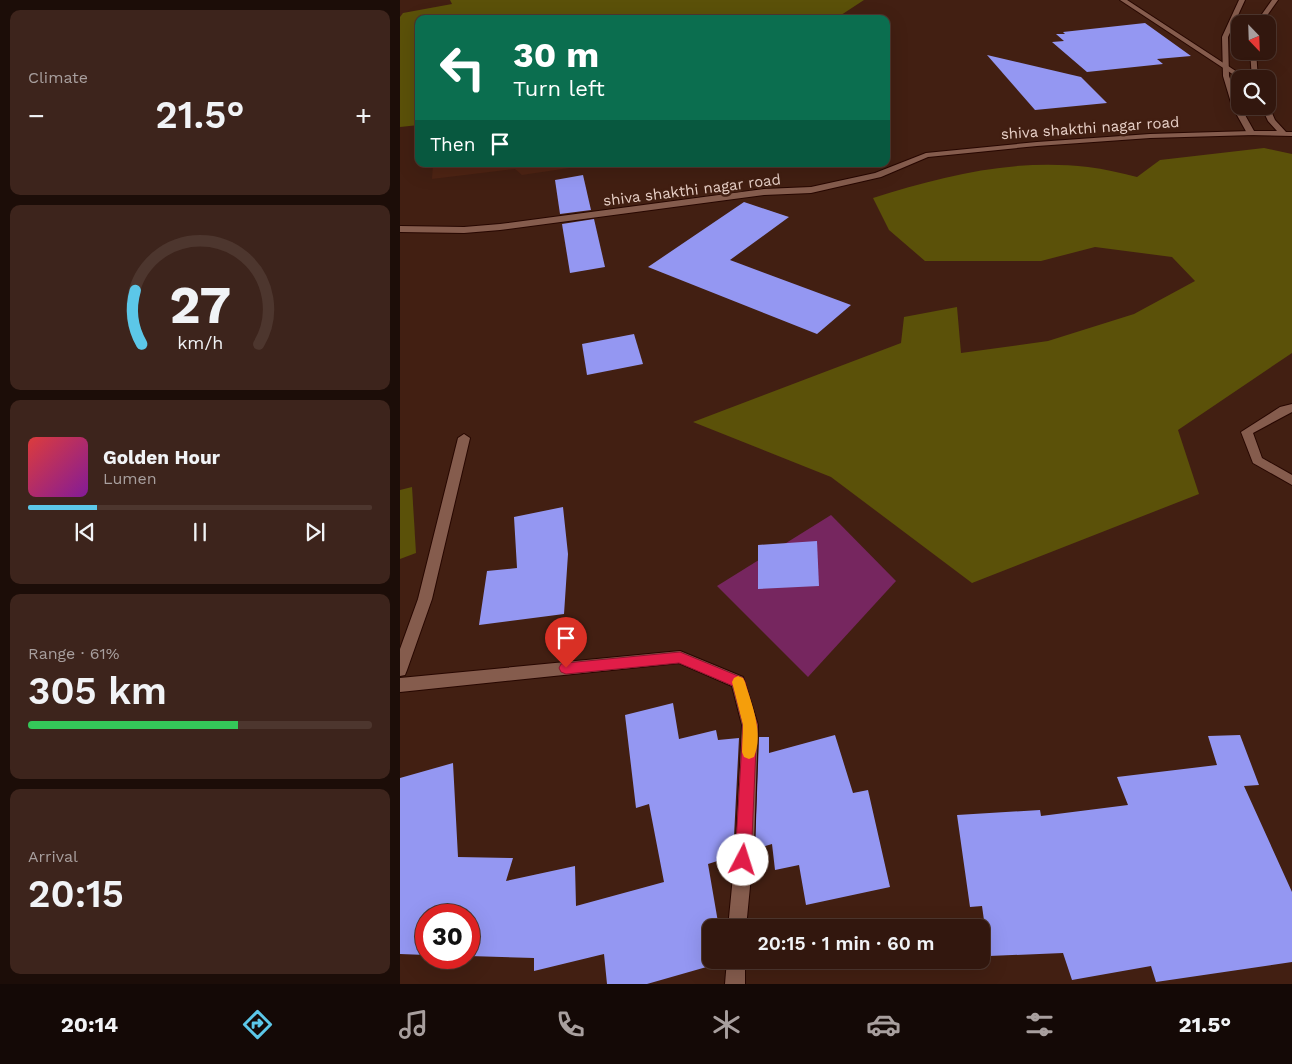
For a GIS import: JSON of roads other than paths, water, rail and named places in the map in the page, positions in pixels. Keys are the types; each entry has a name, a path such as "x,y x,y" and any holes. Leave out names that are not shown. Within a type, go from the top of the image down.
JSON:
{"street":[{"path":"1123,0 1232,70"},
{"path":"1242,0 1225,37 1226,76 1236,106 1251,133"},
{"path":"1264,15 1275,0"},
{"path":"1269,115 1272,121 1283,132"},
{"name":"shiva shakthi nagar road","path":"400,229 464,230 500,227 764,192 811,190 878,175 926,156 1038,144 1150,136 1283,132 1292,134"},
{"path":"1292,408 1284,410 1247,432 1257,460 1292,481"},
{"path":"400,670 425,599 464,438"},
{"path":"400,685 680,657 738,682 750,725 744,845 738,919"},
{"path":"735,984 736,969"}]}
